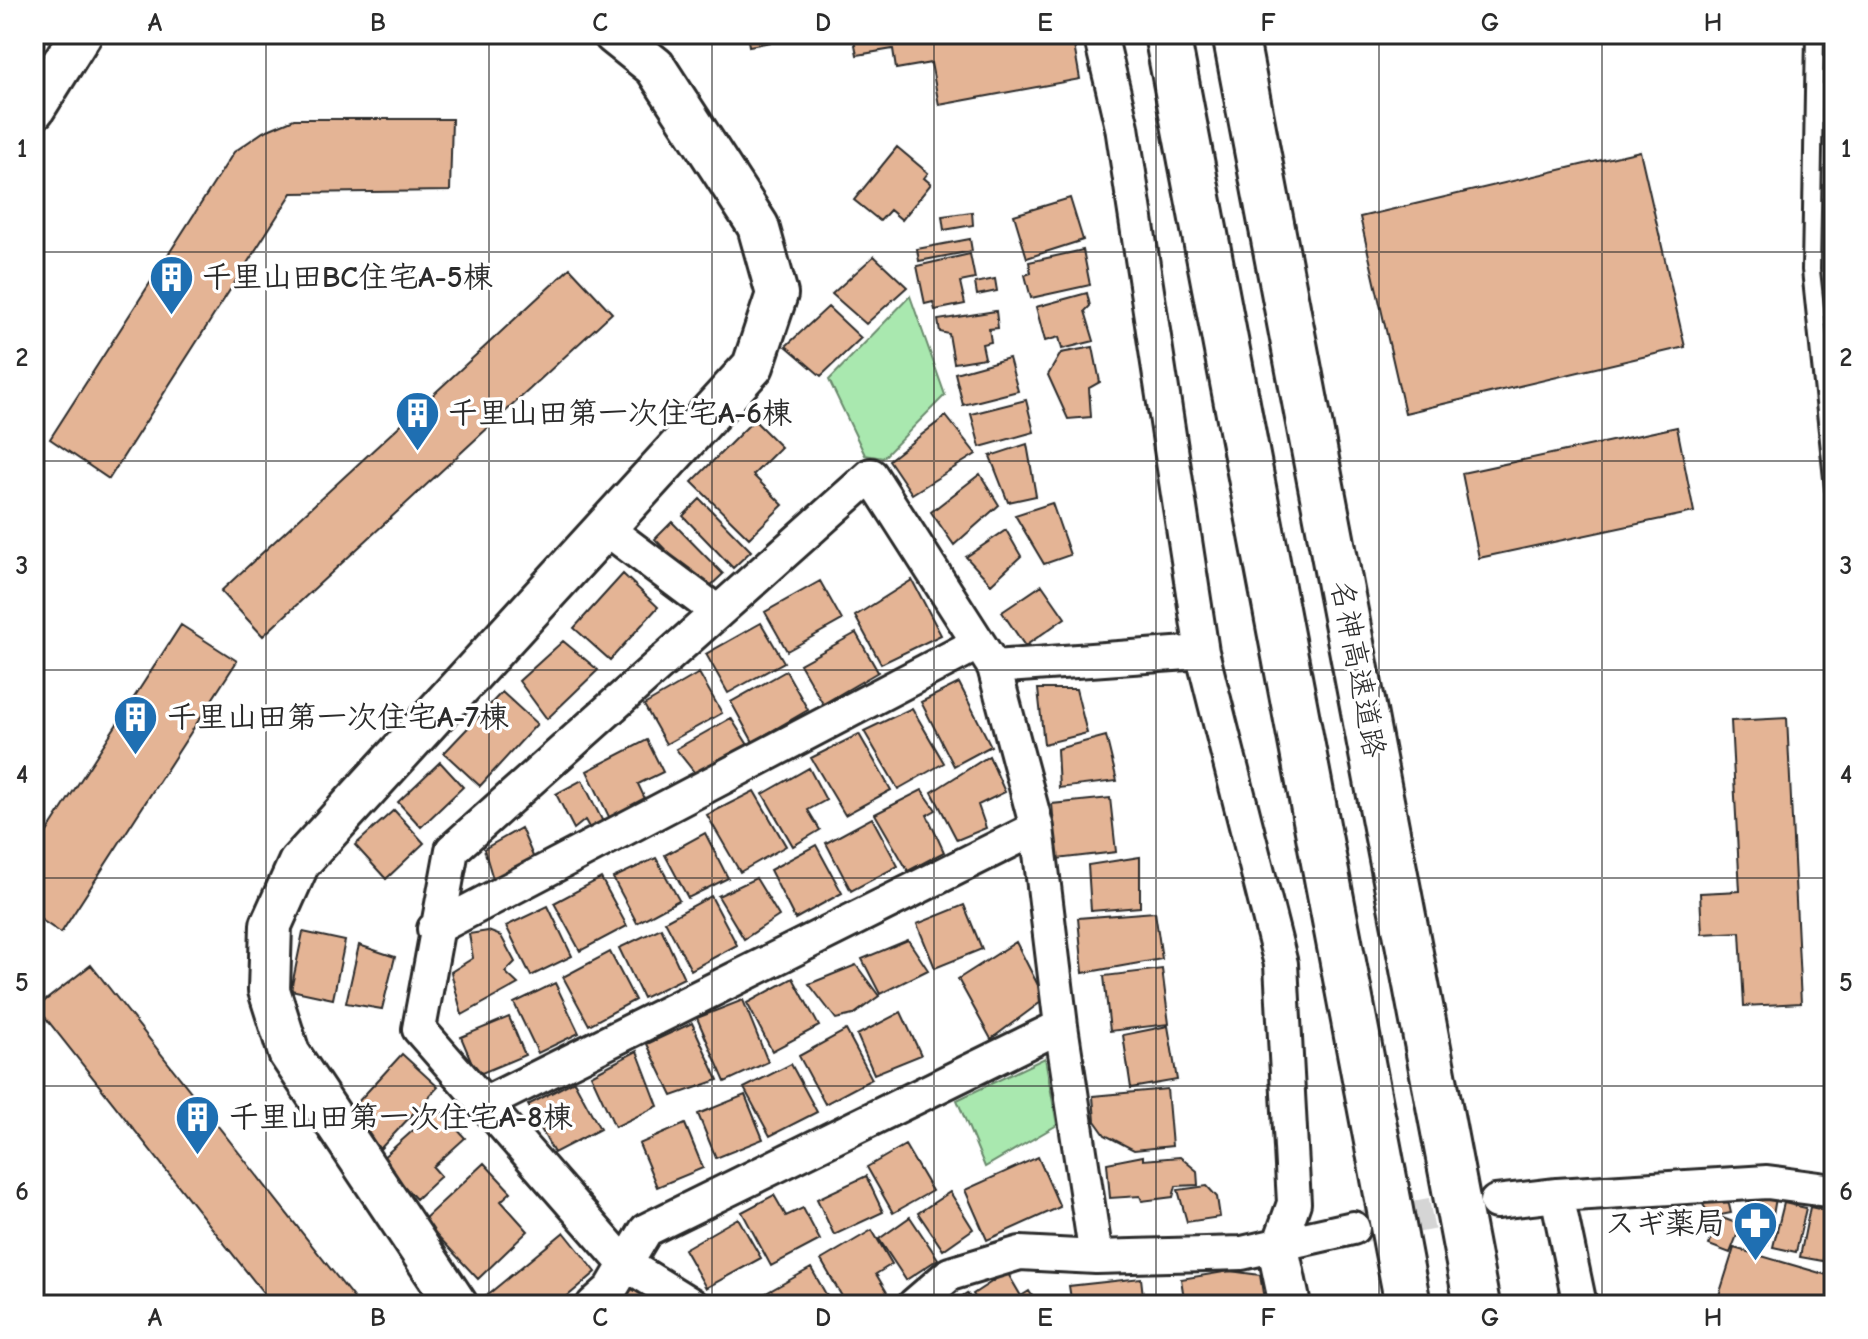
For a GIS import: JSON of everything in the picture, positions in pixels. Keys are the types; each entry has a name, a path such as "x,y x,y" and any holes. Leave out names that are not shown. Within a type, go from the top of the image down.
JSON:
{"highway":[{"path":"1167,34 1408,1305"},
{"name":"名神高速道路","path":"1235,34 1477,1305"}],"street":[{"path":"34,109 81,34"},
{"path":"457,1305 289,1053 269,990 271,925 299,863 753,366 777,294 758,226 655,67 614,34"},
{"path":"1100,34 1122,127 1202,652 1281,964 1294,1203 1278,1248 1290,1305"},
{"path":"692,1305 624,1263 419,1029 434,929 452,850 871,475 985,655 1037,828 1061,1026 1096,1257"},
{"path":"604,527 716,611"},
{"path":"434,929 985,655 1202,652"},
{"path":"484,1104 1037,828"},
{"path":"593,1305 611,1289 646,1230 1061,1026"},
{"path":"1496,1202 1557,1195 1767,1182 1834,1191"},
{"path":"1557,1195 1580,1305"},
{"path":"914,1305 950,1274 1020,1253 1096,1257 1242,1253 1278,1248 1353,1228"}],"lane":[{"path":"1815,34 1811,270 1834,488"}],"green space":[{"path":"910,296 945,395 883,458 865,455 829,380"},
{"path":"1045,1058 1057,1125 985,1167 957,1100"}],"building":[{"path":"747,34 816,34 749,46"},
{"path":"853,34 1072,34 1080,79 939,105 931,63 896,69 893,49 857,55"},
{"name":"千里山田BC住宅A-5棟","path":"294,119 452,119 450,191 292,193 109,479 50,439 234,152 263,132"},
{"path":"897,147 928,173 924,178 931,184 902,220 890,210 880,221 854,200"},
{"path":"1640,151 1685,347 1405,413 1360,217"},
{"path":"1070,198 1083,240 1027,258 1014,215"},
{"path":"972,212 973,225 944,230 942,216"},
{"path":"970,239 972,251 919,261 917,249"},
{"path":"1083,250 1090,285 1031,298 1025,275 1031,273 1029,262"},
{"path":"970,254 975,279 960,282 965,304 935,310 933,302 925,304 917,266"},
{"path":"874,256 907,287 866,324 832,294"},
{"name":"千里山田第一次住宅A-6棟","path":"570,268 612,313 263,636 221,591"},
{"path":"995,279 997,291 977,295 975,283"},
{"path":"1087,293 1090,306 1085,311 1094,341 1062,349 1059,337 1045,341 1036,307"},
{"path":"828,307 861,338 821,376 786,346"},
{"path":"996,311 998,328 989,329 991,342 982,344 985,358 954,363 949,334 940,332 938,320"},
{"path":"1093,347 1100,382 1089,388 1091,417 1068,419 1048,375 1061,353"},
{"path":"1009,358 1018,391 963,405 955,373"},
{"path":"1026,400 1034,432 980,447 971,414"},
{"path":"946,416 976,454 912,494 889,460"},
{"path":"754,420 781,447 753,475 783,505 749,538 692,482"},
{"path":"1677,427 1694,512 1479,558 1462,473"},
{"path":"1027,444 1036,496 1008,502 990,456"},
{"path":"980,474 999,505 954,545 931,512"},
{"path":"700,499 751,551 733,568 683,516"},
{"path":"1052,503 1070,555 1044,564 1015,515"},
{"path":"672,522 723,574 705,591 655,539"},
{"path":"1006,530 1021,556 991,584 966,557"},
{"path":"623,574 658,607 610,660 574,628"},
{"path":"912,580 941,635 881,664 855,616"},
{"path":"820,581 842,620 787,651 765,612"},
{"path":"1042,585 1065,618 1025,646 1002,612"},
{"path":"761,623 784,662 728,693 706,654"},
{"name":"千里山田第一次住宅A-7棟","path":"181,625 237,661 61,933 34,915 34,852"},
{"path":"856,633 878,672 823,704 800,664"},
{"path":"563,641 598,670 547,719 519,681"},
{"path":"786,671 808,710 753,742 731,702"},
{"path":"699,673 722,713 666,744 644,705"},
{"path":"959,683 991,746 954,766 921,702"},
{"path":"1038,689 1076,689 1087,733 1044,744"},
{"path":"502,692 537,724 480,786 444,753"},
{"path":"912,708 944,763 898,789 864,731"},
{"path":"731,718 748,745 698,777 676,749"},
{"path":"1787,718 1801,1003 1744,1006 1740,932 1702,934 1700,893 1740,891 1731,721"},
{"path":"859,734 891,790 845,815 811,758"},
{"path":"1106,736 1117,781 1059,788 1057,749"},
{"path":"647,740 663,772 638,784 647,803 611,821 587,771"},
{"path":"989,756 1005,792 978,805 986,828 957,840 932,792"},
{"path":"440,762 463,787 421,827 398,802"},
{"path":"809,768 826,800 808,810 820,830 793,846 763,794"},
{"path":"582,780 604,824 591,831 585,820 574,829 556,794"},
{"path":"922,790 936,810 927,815 944,852 908,871 875,814"},
{"path":"754,791 786,846 740,872 707,815"},
{"path":"1110,798 1116,852 1057,859 1052,804"},
{"path":"394,810 424,843 386,879 355,845"},
{"path":"872,818 898,866 851,891 826,843"},
{"path":"521,828 535,861 493,879 484,849"},
{"path":"705,833 728,878 688,898 665,855"},
{"path":"816,845 842,893 795,919 770,870"},
{"path":"1140,857 1140,907 1091,911 1088,865"},
{"path":"656,858 679,900 637,923 613,878"},
{"path":"601,878 627,926 580,951 554,903"},
{"path":"756,878 779,916 744,939 718,896"},
{"path":"711,896 737,945 691,970 665,921"},
{"path":"964,905 982,949 935,968 917,924"},
{"path":"548,906 572,956 531,976 506,926"},
{"path":"1155,912 1162,959 1083,973 1078,918"},
{"path":"661,928 684,978 643,998 619,948"},
{"path":"488,931 501,936 515,962 505,972 518,984 462,1015 451,972 473,958 469,934"},
{"path":"303,932 345,941 333,999 291,990"},
{"path":"908,940 928,970 880,994 862,959"},
{"path":"1016,942 1045,999 991,1039 958,979"},
{"path":"359,945 395,957 382,1009 346,1003"},
{"path":"610,952 635,1000 589,1025 563,977"},
{"name":"千里山田第一次住宅A-8棟","path":"91,965 359,1305 273,1305 37,1007"},
{"path":"856,965 879,996 853,1015 836,1019 809,984"},
{"path":"1162,969 1169,1024 1110,1031 1104,976"},
{"path":"793,978 819,1026 772,1051 747,1003"},
{"path":"555,983 579,1033 538,1053 514,1003"},
{"path":"743,1000 768,1062 725,1082 697,1018"},
{"path":"901,1012 921,1055 874,1074 857,1035"},
{"path":"509,1017 525,1055 477,1075 461,1037"},
{"path":"692,1023 718,1080 672,1096 647,1044"},
{"path":"1168,1026 1177,1080 1131,1088 1123,1035"},
{"path":"846,1030 872,1079 825,1104 799,1056"},
{"path":"637,1051 658,1106 615,1127 591,1075"},
{"path":"402,1054 438,1087 380,1149 345,1116"},
{"path":"791,1064 817,1112 770,1136 744,1088"},
{"path":"574,1081 600,1129 554,1153 528,1105"},
{"path":"1167,1089 1172,1146 1134,1150 1105,1135 1095,1121 1093,1096"},
{"path":"745,1095 763,1139 716,1158 698,1114"},
{"path":"438,1108 465,1138 433,1167 441,1176 416,1199 380,1160"},
{"path":"685,1124 703,1168 657,1187 639,1144"},
{"path":"905,1145 932,1191 893,1213 867,1167"},
{"path":"1143,1156 1143,1160 1180,1157 1197,1171 1198,1185 1176,1186 1173,1197 1142,1201 1140,1196 1110,1198 1107,1163"},
{"path":"1038,1157 1060,1207 987,1240 965,1190"},
{"path":"484,1163 511,1192 501,1201 528,1231 478,1279 423,1220"},
{"path":"866,1176 883,1212 834,1235 817,1199"},
{"path":"1207,1186 1217,1197 1220,1217 1187,1222 1178,1190"},
{"path":"950,1192 973,1229 943,1250 918,1213"},
{"path":"1726,1192 1731,1213 1711,1217 1702,1203"},
{"path":"1752,1193 1776,1198 1768,1244 1746,1227"},
{"path":"774,1195 786,1216 803,1208 820,1240 771,1266 742,1212"},
{"path":"1784,1203 1806,1208 1796,1252 1773,1247"},
{"path":"1810,1207 1833,1212 1823,1261 1800,1257"},
{"path":"1834,1209 1834,1267 1826,1265"},
{"path":"910,1217 938,1259 906,1280 879,1239"},
{"path":"1720,1217 1741,1225 1730,1253 1709,1245"},
{"path":"738,1218 761,1258 706,1288 684,1249"},
{"path":"872,1230 892,1264 876,1274 888,1294 868,1305 847,1305 821,1260"},
{"path":"564,1232 596,1272 557,1305 483,1305 480,1301"},
{"name":"スギ薬局","path":"1734,1248 1834,1277 1834,1305 1716,1305"},
{"path":"811,1268 831,1303 754,1305 752,1301"},
{"path":"1230,1271 1260,1275 1265,1305 1185,1305 1181,1279"},
{"path":"1007,1272 1021,1296 1029,1291 1038,1305 980,1305 973,1294"},
{"path":"1141,1278 1144,1305 1072,1305 1069,1286"},
{"path":"632,1288 654,1302 652,1305 622,1305"},
{"path":"967,1293 975,1305 949,1305"}],"tunnel":[{"path":"1353,1228 1480,1205"}],"place":[{"name":"千里山田BC住宅A-5棟","path":"171,316"},
{"name":"千里山田第一次住宅A-6棟","path":"417,452"},
{"name":"千里山田第一次住宅A-7棟","path":"136,756"},
{"name":"千里山田第一次住宅A-8棟","path":"198,1156"},
{"name":"スギ薬局","path":"1756,1262"}]}
